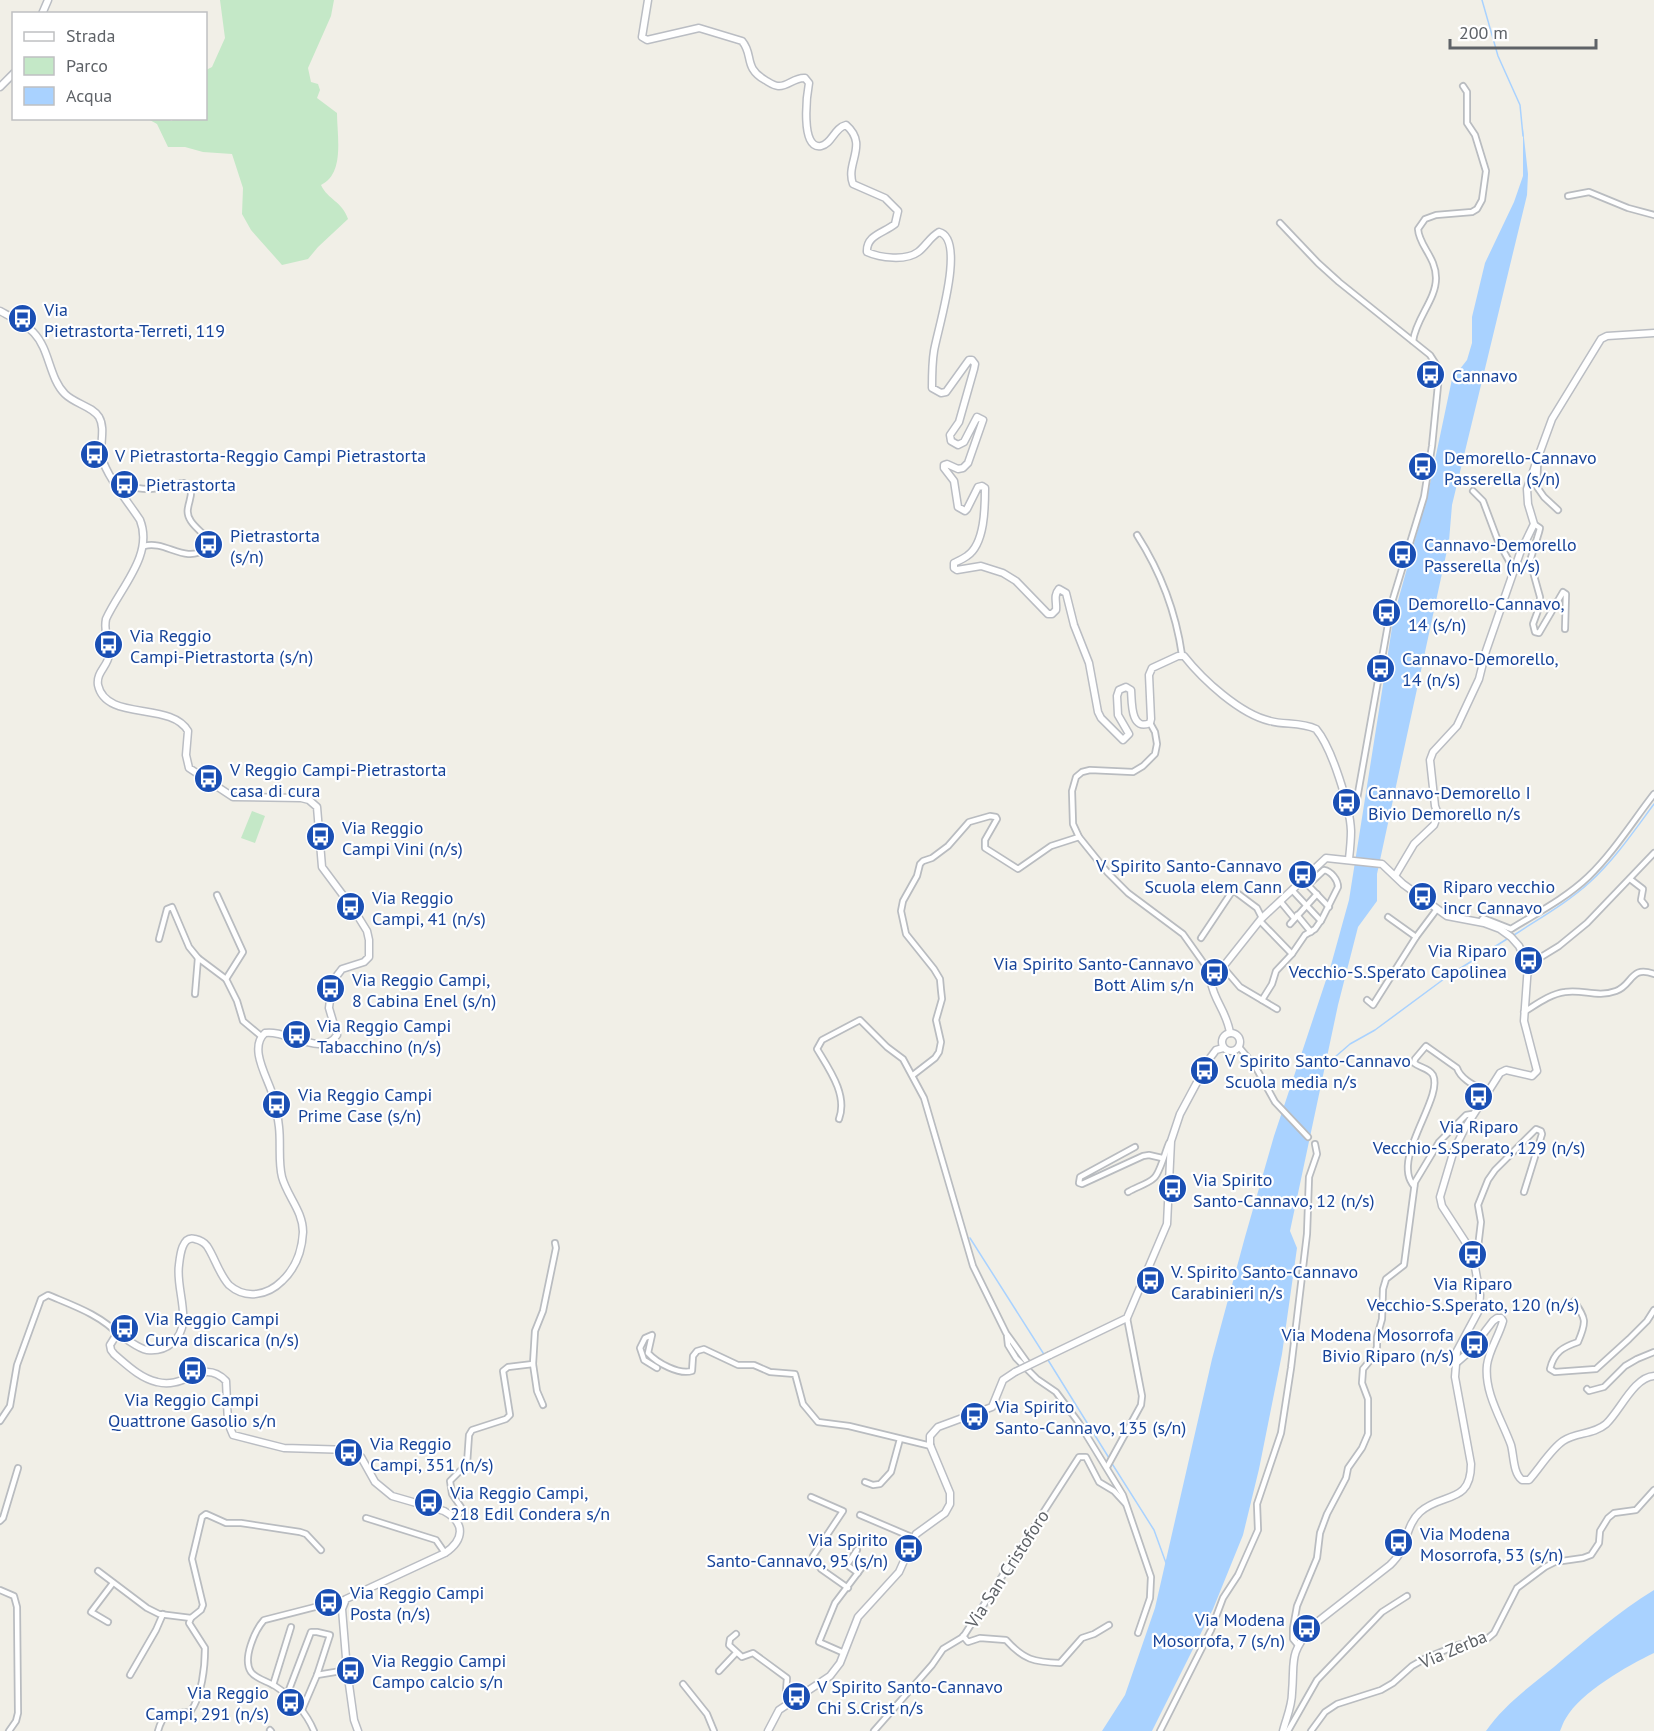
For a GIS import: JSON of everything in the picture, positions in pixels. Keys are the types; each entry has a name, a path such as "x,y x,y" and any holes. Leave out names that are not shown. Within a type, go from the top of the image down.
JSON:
{"street":[{"path":"648,0 642,37 647,40 699,28 742,41 746,45 753,70 759,77 776,86 782,86 799,77 805,78 809,83 806,97 810,141 821,146 841,126 846,125 850,129 857,145 850,173 853,184 885,198 898,211 895,224 869,240 867,252 911,256 920,251 934,235 939,232 944,233 951,250 951,262 946,299 934,349 932,388 941,393 946,392 969,360 972,360 975,364 974,369 959,422 950,435 951,441 958,445 964,442 976,417 983,420 968,463 958,469 944,465 954,481 960,510 967,509 978,487 985,488 985,518 976,544 966,557 954,563 954,568 957,570 981,566 1004,573 1016,581 1048,614 1056,610 1055,594 1059,589 1063,590 1066,593 1074,625 1089,663 1101,718 1120,738 1123,740 1126,738 1129,731 1118,715 1117,696 1121,688 1126,687 1131,690 1131,708 1135,718 1140,724 1149,723"},
{"path":"0,87 6,84 12,76"},
{"path":"1413,341 1418,323 1432,297 1436,280 1432,257 1418,235 1418,229 1425,219 1436,215 1472,212 1482,200 1486,171 1475,135 1467,123 1467,92 1463,86"},
{"path":"1568,196 1590,192 1628,208 1654,215"},
{"path":"1280,223 1318,263 1431,355 1437,366 1432,446 1424,497 1392,602 1357,799 1349,817"},
{"path":"0,311 34,332 44,347 58,385 64,393 95,412 100,419 102,458 106,469 143,528 144,546 139,559 106,618 105,638 109,657 99,676 98,684 102,693 114,704 170,717 180,723 188,731 186,755 189,768 233,797 286,796 301,798 313,803 318,813 322,867 368,931 370,947 369,957 364,962 342,969 332,982 329,1008 338,1035 335,1039 322,1044 300,1041 271,1032 261,1036 257,1047 274,1098 279,1127 280,1169 287,1191 302,1220 303,1233 297,1262 280,1283 258,1295 247,1294 229,1284 206,1245 199,1239 186,1240 178,1272 183,1318 182,1330 178,1339 169,1346 150,1350 141,1348 121,1337 103,1320 48,1295 41,1299 17,1365 10,1406 0,1421"},
{"path":"1565,629 1567,603 1566,594 1563,592 1539,633 1535,632 1533,624 1540,605 1530,561 1540,528 1534,524 1528,504 1527,489 1552,419 1601,339 1607,336 1654,333"},
{"path":"1537,460 1539,466 1537,487 1557,510"},
{"path":"120,489 128,487 158,489 184,483 191,489 188,517 208,539 206,549 187,555 157,545 144,546"},
{"path":"1473,491 1483,501 1498,541 1514,570"},
{"path":"1395,876 1414,844 1434,825 1438,814 1430,760 1433,752 1456,726 1479,679 1486,651 1514,570 1534,524"},
{"path":"1137,535 1160,577 1182,655 1200,676 1249,712 1272,722 1304,725 1316,729 1329,749 1349,817 1351,860"},
{"path":"1149,723 1151,719 1149,675 1152,668 1182,655"},
{"path":"1149,723 1155,732 1157,744 1155,754 1133,772 1089,770 1078,774 1072,791 1072,817 1079,837 1108,873 1128,892 1183,934 1210,972 1212,992 1228,1019 1230,1033"},
{"path":"1482,923 1484,918 1511,929 1579,884 1605,858 1654,794"},
{"path":"913,1075 935,1058 941,1042 936,1020 942,999 940,979 906,934 901,911 903,901 917,876 920,864 948,846 969,822 990,816 997,819 985,840 985,848 1018,869 1052,846 1079,837"},
{"path":"1528,965 1559,946 1587,923 1654,853"},
{"path":"1211,982 1261,919 1326,858 1382,864 1447,916 1500,929 1511,937 1528,965 1524,1012 1528,1041 1537,1071 1532,1076 1506,1070 1500,1073 1472,1114 1454,1150 1440,1197 1442,1206 1468,1246 1475,1267 1480,1295 1479,1310 1459,1344 1455,1364 1455,1377 1471,1464 1471,1478 1466,1487 1455,1497 1428,1506 1420,1512 1413,1521 1399,1554 1390,1565 1312,1626 1295,1651 1292,1665 1293,1695 1283,1731"},
{"path":"1262,1000 1272,984 1276,971 1305,935 1321,921 1338,887 1336,879 1329,871 1324,870 1308,885"},
{"path":"1630,879 1643,890 1640,895 1646,905"},
{"path":"1303,880 1329,907"},
{"path":"1202,938 1233,890 1257,908 1261,919 1292,954"},
{"path":"1292,890 1321,921"},
{"path":"1290,924 1317,894"},
{"path":"217,895 243,947 241,957 226,980"},
{"path":"1280,901 1311,932"},
{"path":"159,939 167,909 171,907 183,938 198,958 226,980 243,1021 261,1036"},
{"path":"1367,1000 1373,1005 1416,937 1437,909"},
{"path":"1388,917 1416,937"},
{"path":"195,994 198,958"},
{"path":"1222,966 1240,987 1277,1010"},
{"path":"1524,1012 1548,997 1567,991 1599,995 1618,991 1636,972 1645,970 1654,974"},
{"path":"839,1119 842,1111 837,1083 817,1049 822,1040 855,1021 862,1021 887,1047 903,1059 913,1075 924,1098 972,1266 1006,1333 1029,1365"},
{"path":"1223,1048 1221,1044 1223,1036 1234,1033 1240,1039 1239,1047 1255,1066 1275,1102 1308,1137"},
{"path":"1414,1186 1409,1180 1408,1167 1418,1128 1430,1100 1434,1078 1429,1070 1414,1063 1420,1052 1426,1046 1457,1068 1458,1073 1468,1081 1487,1092"},
{"path":"1128,1191 1153,1180 1157,1175 1180,1114 1216,1050 1223,1048 1231,1052 1239,1047"},
{"path":"1298,1645 1293,1639 1297,1606 1317,1558 1320,1533 1346,1478 1348,1468 1362,1448 1368,1434 1368,1399 1362,1383 1363,1370 1377,1347 1377,1337 1383,1319 1383,1289 1386,1279 1404,1265 1414,1186 1427,1159 1439,1142 1466,1115 1472,1114"},
{"path":"1475,1267 1481,1222 1478,1205 1488,1180 1536,1129 1542,1134 1524,1192"},
{"path":"1108,1465 1141,1405 1142,1396 1127,1318 1167,1224 1171,1141"},
{"path":"1160,1731 1258,1530 1257,1504 1281,1433 1291,1368 1307,1234 1309,1178 1317,1154 1315,1144"},
{"path":"1135,1147 1080,1177 1079,1183 1082,1184 1143,1156 1162,1158"},
{"path":"543,1405 537,1391 532,1364 535,1331 543,1311 555,1244"},
{"path":"1574,1301 1585,1317 1585,1327 1578,1342 1558,1351 1552,1359 1550,1369 1555,1372 1596,1369 1647,1321 1654,1310"},
{"path":"768,1731 779,1710 830,1676 840,1663 858,1617 898,1572 916,1534 945,1514 950,1504 950,1493 931,1446 930,1436 938,1427 992,1407 1004,1380 1016,1372 1127,1318"},
{"path":"1455,1364 1470,1351 1492,1321 1501,1318 1503,1321 1487,1367 1488,1383 1493,1403 1511,1445 1518,1476 1522,1480 1529,1480 1562,1441 1597,1430 1606,1424 1640,1381 1648,1376 1654,1376"},
{"path":"1006,1333 1008,1345 1016,1358 1037,1379 1056,1392 1108,1465 1123,1495 1151,1577 1150,1598 1138,1633"},
{"path":"657,1368 644,1360 640,1348 645,1338 652,1335 648,1353 655,1361 686,1372 692,1371 693,1356 697,1351 704,1349 738,1365 754,1365 770,1372 795,1374 803,1404 818,1422 849,1426 931,1446"},
{"path":"121,1337 115,1337 111,1341 111,1350 138,1374 157,1383 176,1384 206,1371 218,1373 226,1381 228,1423 233,1435 284,1448 351,1450 362,1457 375,1482 392,1496 444,1511 457,1521"},
{"path":"1587,1389 1589,1391 1604,1387 1625,1366 1654,1352"},
{"path":"314,1731 302,1710 287,1695 252,1673 248,1666 249,1654 259,1626 264,1620 346,1599 454,1547 459,1539 457,1521 461,1507 452,1494 449,1484 467,1464 470,1433 477,1427 509,1417 503,1371 508,1367 532,1364"},
{"path":"865,1482 880,1485 891,1472 900,1439"},
{"name":"Via San Cristoforo","path":"874,1731 932,1665 943,1649 963,1636 1079,1457 1086,1457 1099,1482 1114,1491 1125,1503"},
{"path":"0,1521 3,1518 18,1468"},
{"name":"Via Zerba","path":"1311,1731 1325,1712 1337,1704 1381,1690 1393,1683 1412,1666 1426,1659 1458,1646 1487,1639 1494,1633 1517,1588 1555,1562 1591,1555 1599,1543 1600,1531 1608,1518 1614,1513 1636,1510 1654,1490"},
{"path":"811,1497 843,1511 813,1556 821,1569 848,1588"},
{"path":"98,1571 147,1608 163,1614 191,1618 201,1610 204,1600 192,1559 202,1516 206,1514 226,1523 241,1523 306,1534 321,1550"},
{"path":"860,1515 914,1538"},
{"path":"366,1518 436,1540 445,1553"},
{"path":"857,1550 847,1565 858,1573"},
{"path":"844,1653 819,1642 836,1603 866,1562"},
{"path":"108,1622 91,1612 113,1582"},
{"path":"0,1590 14,1596 17,1607 18,1713 9,1731"},
{"path":"1288,1731 1317,1680 1382,1612 1407,1596"},
{"path":"346,1599 342,1609 347,1670 354,1720 358,1731"},
{"path":"130,1675 163,1614"},
{"path":"158,1731 161,1719 166,1714 190,1712 199,1692 205,1648 203,1642 191,1628 191,1618"},
{"path":"963,1636 968,1642 980,1638 1006,1640 1016,1652 1028,1659 1060,1663 1082,1638 1109,1625"},
{"path":"273,1685 291,1627"},
{"path":"287,1695 311,1632 330,1635 317,1675 302,1710"},
{"path":"736,1634 728,1643 736,1653 744,1658 753,1653 787,1678 786,1691 794,1700"},
{"path":"719,1671 736,1653"},
{"path":"317,1675 347,1670"},
{"path":"683,1684 706,1714 714,1731"}],"green space":[{"path":"220,0 334,0 331,16 308,68 311,82 318,84 320,90 317,98 337,113 337,163 329,180 321,185 342,208 348,219 308,259 282,265 251,230 242,214 243,188 232,154 203,152 185,147 168,147 157,124 150,120 207,120 207,70 212,67 225,38"},
{"path":"252,811 265,816 255,843 241,838"}],"water":[{"path":"1523,129 1528,174 1527,195 1452,505 1449,541 1377,874 1377,901 1358,927 1338,1005 1290,1231 1297,1248 1282,1354 1243,1535 1213,1609 1152,1731 1102,1731 1125,1695 1155,1608 1212,1359 1245,1237 1274,1136 1331,965 1349,900 1394,615 1428,493 1452,379 1467,360 1472,343 1472,317 1485,263 1514,202 1523,176"},
{"path":"1654,1590 1654,1653 1618,1672 1593,1689 1573,1708 1560,1731 1486,1731 1526,1689 1615,1617"}],"waterway":[{"path":"1482,0 1498,56 1520,105 1523,136"},
{"path":"1514,935 1563,904 1590,882 1616,854 1654,804"},
{"path":"1327,1064 1350,1044 1375,1030 1448,976 1507,939"},
{"path":"970,1238 1045,1356"},
{"path":"1048,1360 1109,1458"},
{"path":"1111,1462 1154,1530 1166,1563"}],"place":[{"name":"Via Pietrastorta-Terreti, 119","path":"23,319"},
{"name":"Cannavo","path":"1431,375"},
{"name":"V Pietrastorta-Reggio Campi Pietrastorta","path":"94,455"},
{"name":"Demorello-Cannavo Passerella (s/n)","path":"1423,467"},
{"name":"Pietrastorta","path":"125,484"},
{"name":"Pietrastorta (s/n)","path":"209,545"},
{"name":"Cannavo-Demorello Passerella (n/s)","path":"1403,554"},
{"name":"Demorello-Cannavo, 14 (s/n)","path":"1387,613"},
{"name":"Via Reggio Campi-Pietrastorta (s/n)","path":"109,645"},
{"name":"Cannavo-Demorello, 14 (n/s)","path":"1381,668"},
{"name":"V Reggio Campi-Pietrastorta casa di cura","path":"209,779"},
{"name":"Cannavo-Demorello I Bivio Demorello n/s","path":"1347,802"},
{"name":"Via Reggio Campi Vini (n/s)","path":"321,837"},
{"name":"V Spirito Santo-Cannavo Scuola elem Cann","path":"1303,875"},
{"name":"Riparo vecchio incr Cannavo","path":"1422,896"},
{"name":"Via Reggio Campi, 41 (n/s)","path":"351,907"},
{"name":"Via Riparo Vecchio-S.Sperato Capolinea","path":"1528,960"},
{"name":"Via Spirito Santo-Cannavo Bott Alim s/n","path":"1215,973"},
{"name":"Via Reggio Campi, 8 Cabina Enel (s/n)","path":"331,989"},
{"name":"Via Reggio Campi Tabacchino (n/s)","path":"296,1035"},
{"name":"V Spirito Santo-Cannavo Scuola media n/s","path":"1204,1070"},
{"name":"Via Riparo Vecchio-S.Sperato, 129 (n/s)","path":"1479,1097"},
{"name":"Via Reggio Campi Prime Case (s/n)","path":"277,1104"},
{"name":"Via Spirito Santo-Cannavo, 12 (n/s)","path":"1172,1189"},
{"name":"Via Riparo Vecchio-S.Sperato, 120 (n/s)","path":"1473,1254"},
{"name":"V. Spirito Santo-Cannavo Carabinieri n/s","path":"1150,1281"},
{"name":"Via Reggio Campi Curva discarica (n/s)","path":"124,1328"},
{"name":"Via Modena Mosorrofa Bivio Riparo (n/s)","path":"1475,1344"},
{"name":"Via Reggio Campi Quattrone Gasolio s/n","path":"192,1370"},
{"name":"Via Spirito Santo-Cannavo, 135 (s/n)","path":"974,1416"},
{"name":"Via Reggio Campi, 351 (n/s)","path":"349,1453"},
{"name":"Via Reggio Campi, 218 Edil Condera s/n","path":"429,1502"},
{"name":"Via Modena Mosorrofa, 53 (s/n)","path":"1399,1543"},
{"name":"Via Spirito Santo-Cannavo, 95 (s/n)","path":"909,1549"},
{"name":"Via Reggio Campi Posta (n/s)","path":"329,1602"},
{"name":"Via Modena Mosorrofa, 7 (s/n)","path":"1306,1629"},
{"name":"Via Reggio Campi Campo calcio s/n","path":"351,1670"},
{"name":"V Spirito Santo-Cannavo Chi S.Crist n/s","path":"796,1696"},
{"name":"Via Reggio Campi, 291 (n/s)","path":"290,1702"}]}
